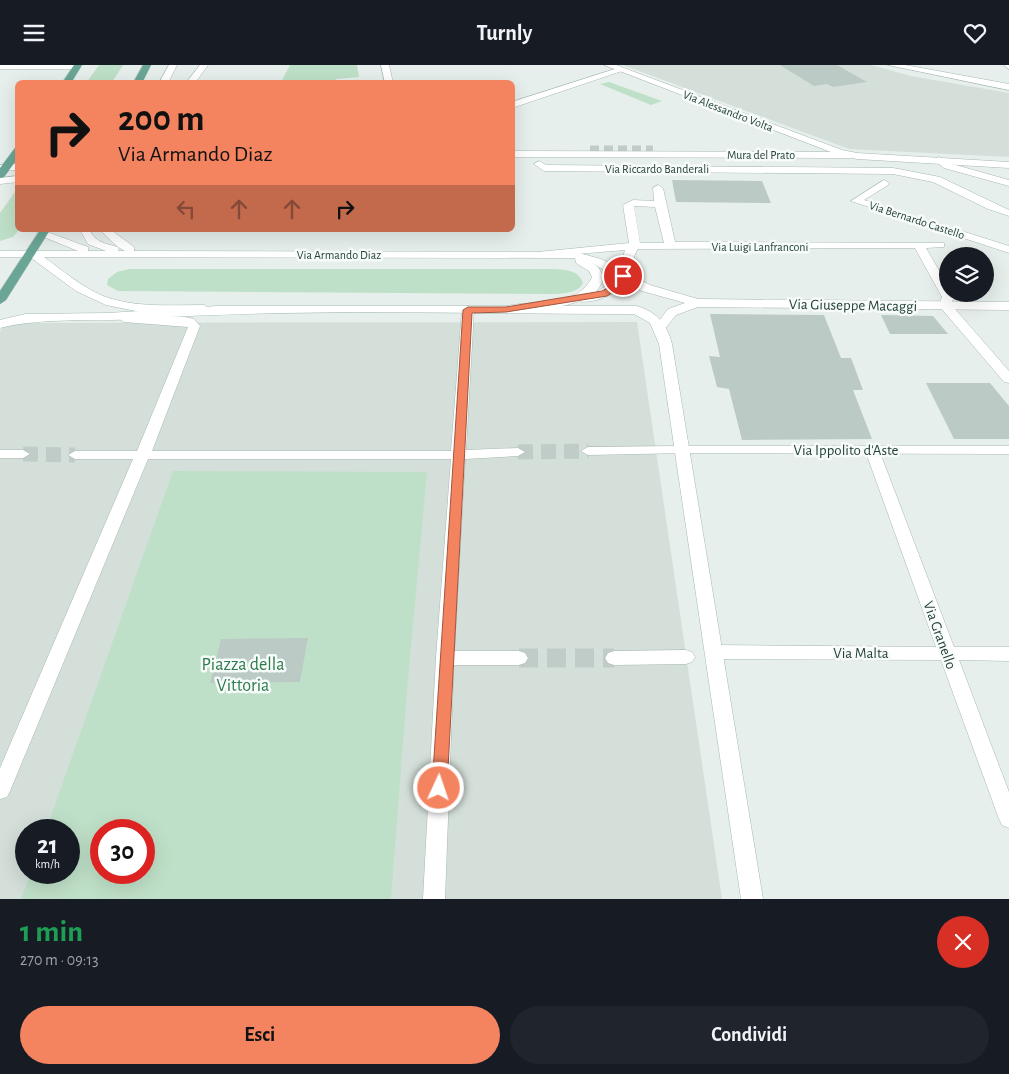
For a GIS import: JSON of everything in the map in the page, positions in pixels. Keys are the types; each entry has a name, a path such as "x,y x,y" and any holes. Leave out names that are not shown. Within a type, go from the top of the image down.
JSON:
{"main road":[{"path":"68,80 78,65"},
{"path":"139,80 147,65"},
{"path":"2,170 15,154"},
{"path":"0,300 44,232"}],"street":[{"path":"0,66 78,65"},
{"path":"166,80 173,65"},
{"path":"192,80 204,65"},
{"path":"385,65 388,80"},
{"name":"Via Alessandro Volta","path":"608,65 832,150 850,155"},
{"path":"892,65 1009,87"},
{"path":"515,104 622,70"},
{"name":"Via Riccardo Banderali","path":"538,152 543,150 590,150"},
{"name":"Via Riccardo Banderali","path":"653,150 832,150"},
{"name":"Mura del Prato","path":"515,155 850,155 1009,165"},
{"path":"939,160 948,166 1006,182"},
{"path":"992,163 992,171 1006,182"},
{"name":"Via Riccardo Banderali","path":"539,164 544,168 893,171 926,176 942,181 990,208 1009,213"},
{"path":"2,170 15,168"},
{"path":"0,181 15,179"},
{"name":"Via Bernardo Castello","path":"884,183 856,201 1009,250"},
{"path":"658,188 664,246"},
{"path":"506,310 612,291 623,276 628,264 627,256 635,246 628,205 633,203 660,204"},
{"path":"46,232 61,242 86,249 140,254"},
{"name":"Via Armando Diaz","path":"86,232 90,239 102,246 140,254"},
{"path":"107,232 118,242 140,254"},
{"name":"Via Luigi Lanfranconi","path":"635,246 920,247 940,245"},
{"name":"Via Armando Diaz","path":"537,255 635,246"},
{"path":"920,247 948,297 945,305 1009,379"},
{"name":"Via Armando Diaz","path":"0,253 537,255 584,257 646,288 697,303"},
{"path":"31,253 91,295 107,301 141,306 218,310 636,310 654,318 661,326 682,450 752,899"},
{"name":"Via Armando Diaz","path":"537,255 576,259 594,269 598,277 595,287 588,294 580,298"},
{"path":"661,326 672,312 697,303"},
{"name":"Via Giuseppe Macaggi","path":"697,303 1009,305"},
{"path":"0,324 25,318 108,317 218,310"},
{"path":"434,899 445,659 468,310"},
{"path":"0,791 175,378 194,326 190,322 177,320 108,317"},
{"path":"588,451 682,450"},
{"name":"Via Ippolito d'Aste","path":"682,450 1009,450"},
{"name":"Via Granello","path":"872,450 1009,819"},
{"path":"75,455 459,455 518,452"},
{"path":"0,454 23,454"},
{"name":"Via Malta","path":"714,652 1009,654"},
{"path":"614,658 686,657"},
{"path":"445,659 519,658"}],"shaded area":[{"path":"623,65 871,65 911,76 1009,93 1009,157 849,149"},
{"path":"637,322 722,899 0,899 0,332 5,323"}],"green space":[{"path":"99,65 123,65 113,80 88,80"},
{"path":"290,65 357,65 359,77 336,80 282,80"},
{"path":"609,82 662,101 651,105 600,84"},
{"path":"15,192 15,232 17,232 13,237 0,241 0,213"},
{"path":"129,269 554,269 575,273 583,283 575,291 555,294 118,291 107,285 108,279 117,272"},
{"name":"Piazza della Vittoria","path":"173,471 427,472 407,690 391,899 21,899 27,884 80,884 80,819 50,819"}],"building":[{"path":"780,65 837,65 867,82 833,87 827,84 814,86"},
{"path":"672,180 762,181 771,203 676,202"},
{"path":"710,314 824,315 841,358 851,358 863,390 853,390 872,439 742,440 729,389 717,387 709,356 720,357"},
{"path":"881,315 933,316 948,334 890,334"},
{"path":"926,383 990,383 1009,406 1009,439 954,439"},
{"path":"308,638 300,682 210,683 221,639"}],"tunnel":[{"path":"590,150 653,150"},
{"path":"518,452 588,451"},
{"path":"23,454 75,455"},
{"path":"519,658 614,658"}],"route":[{"path":"439,788 445,659 468,310 506,310 604,294 612,291 623,276"}]}
